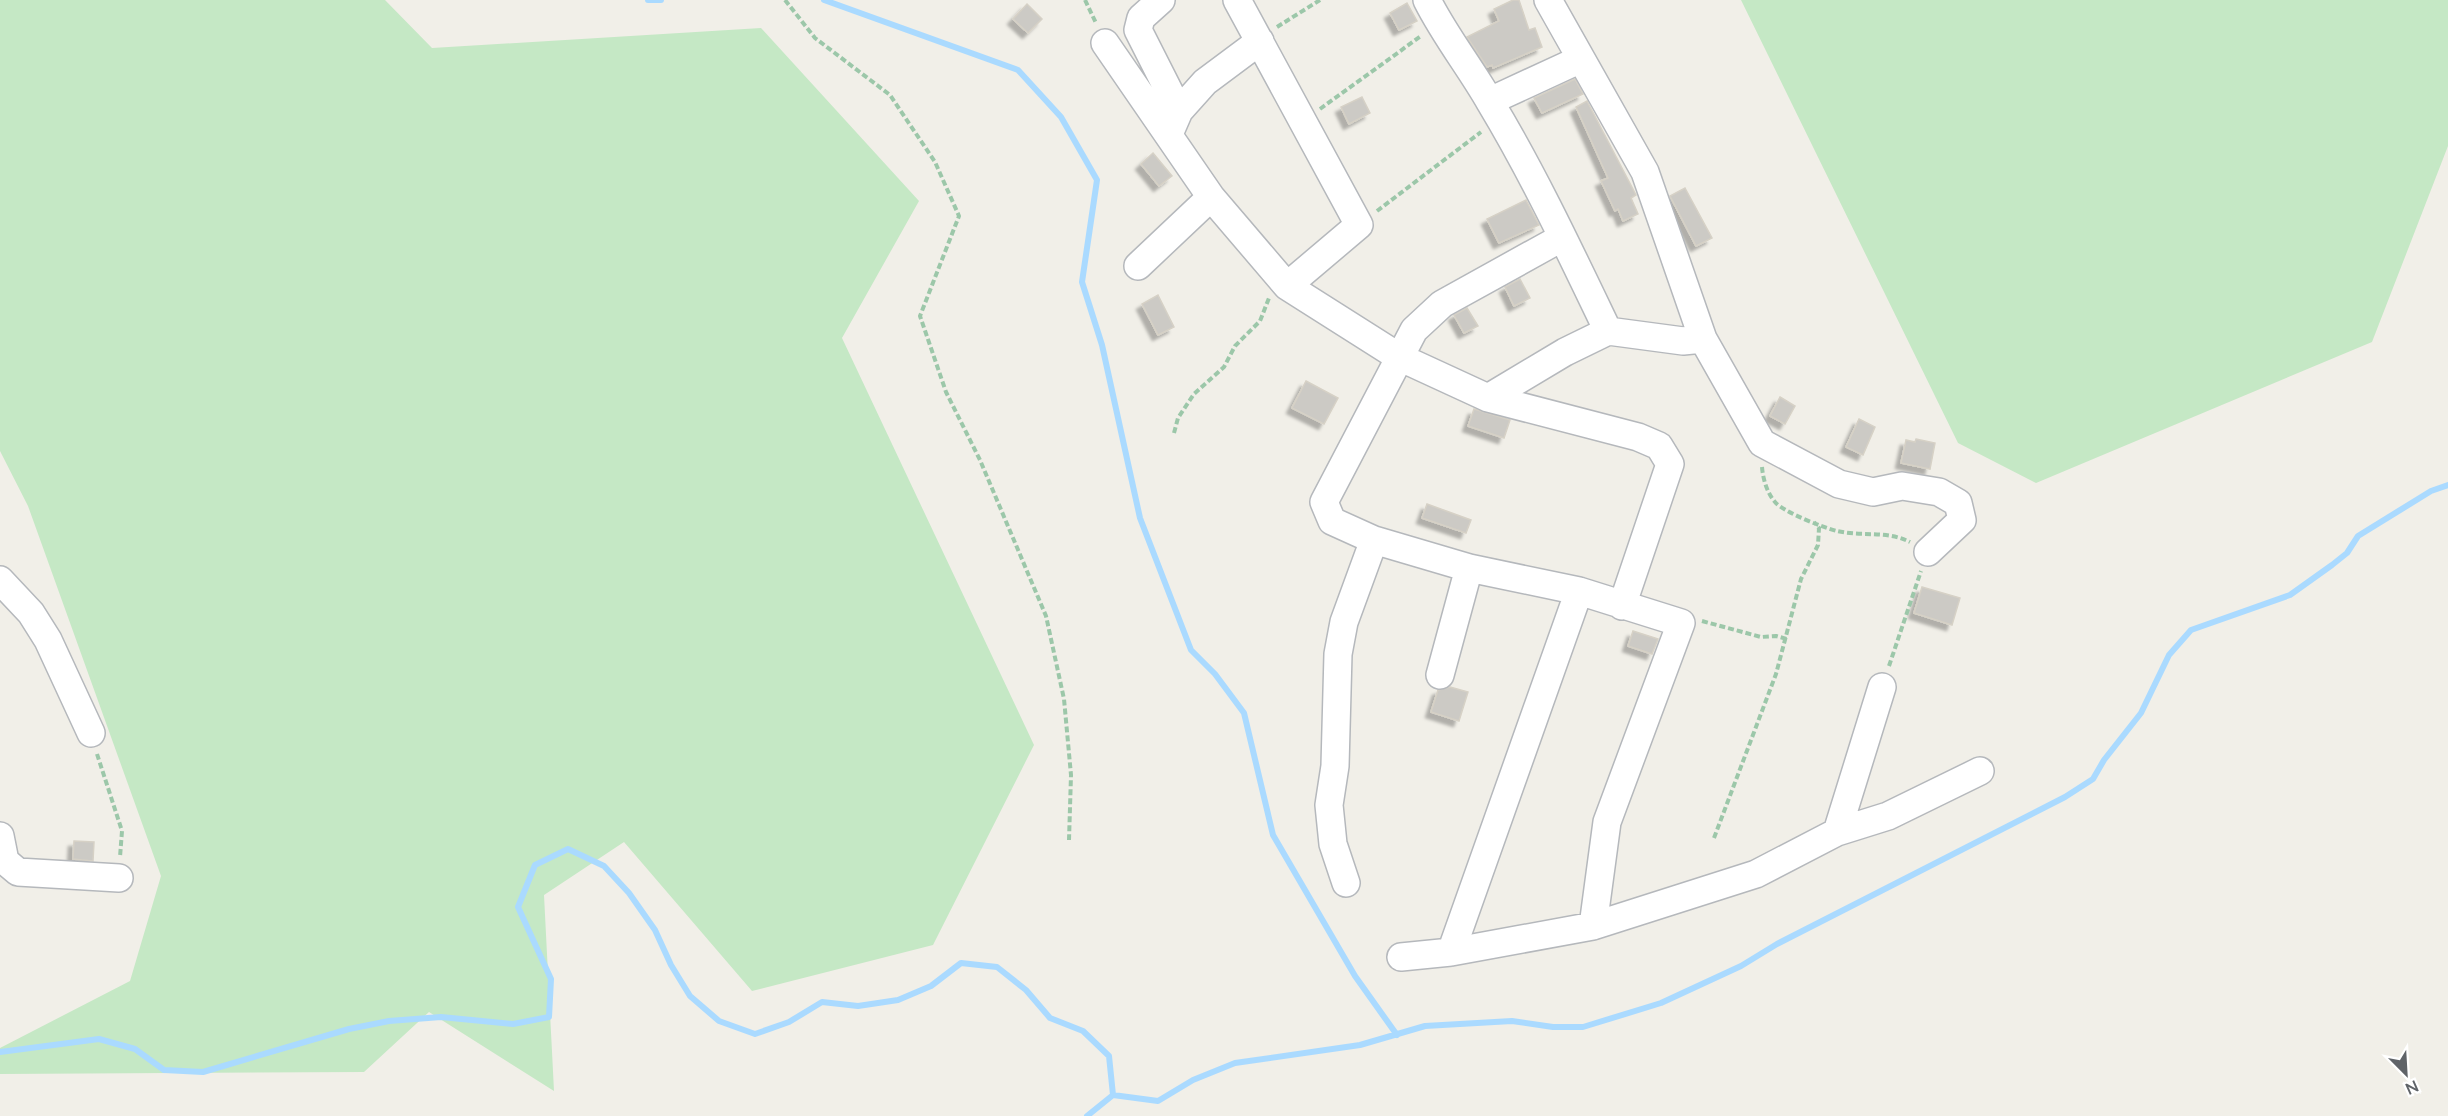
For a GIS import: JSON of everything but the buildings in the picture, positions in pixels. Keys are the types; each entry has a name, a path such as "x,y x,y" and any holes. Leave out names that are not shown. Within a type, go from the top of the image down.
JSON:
{"street":[{"path":"1161,0 1141,18 1138,30 1174,122 1211,197 1287,286 1399,357 1488,398 1638,437 1659,446 1670,464 1622,606"},
{"path":"1237,0 1359,225 1287,286"},
{"path":"1548,0 1645,172 1703,339 1762,442 1839,484 1873,492 1902,486 1911,487 1939,492 1958,503 1962,520 1928,552"},
{"path":"1433,12 1493,107 1561,234 1608,330"},
{"path":"1174,122 1205,82 1260,41"},
{"path":"1105,43 1174,122"},
{"path":"1493,107 1581,59"},
{"path":"1138,266 1211,197"},
{"path":"1561,234 1554,242 1442,304 1414,330 1324,502 1332,521 1374,540 1469,568 1579,591 1681,623 1607,822 1593,926"},
{"path":"1488,398 1608,330 1683,341 1703,339"},
{"path":"1346,883 1333,844 1329,805 1335,766 1338,654 1344,622 1374,540"},
{"path":"1440,675 1469,568"},
{"path":"0,580 31,613 48,640 91,733"},
{"path":"1451,952 1579,591"},
{"path":"1837,832 1882,687"},
{"path":"1401,957 1451,952 1593,926 1756,874 1837,832 1888,816 1980,771"},
{"path":"0,836 5,861 18,872 119,878"}],"path":[{"path":"785,0 815,38 890,95 935,162 959,216 920,316 946,392 980,460 1046,616 1064,699 1071,775 1069,840"},
{"path":"1260,41 1286,21 1320,0"},
{"path":"1302,121 1433,12"},
{"path":"1359,225 1484,130 1493,107"},
{"path":"1174,433 1179,418 1194,394 1224,367 1235,346 1260,321 1269,298 1287,286"},
{"path":"1762,442 1762,471 1768,490 1776,503 1838,531 1895,534 1928,552 1882,687"},
{"path":"1714,838 1750,746 1787,639 1801,579 1818,545 1819,528 1813,521"},
{"path":"1681,623 1693,619 1761,637 1776,636 1787,639"},
{"path":"91,733 122,831 119,878"}],"green space":[{"path":"0,0 385,0 432,48 761,28 919,201 842,338 1034,745 933,945 752,991 624,842 544,895 554,1091 429,1012 364,1072 0,1074 0,1048 130,981 161,876 28,506 0,451"},
{"path":"1741,0 2448,0 2448,146 2372,342 2036,483 1958,443"}],"waterway":[{"path":"648,0 661,0"},
{"path":"824,0 1018,70 1061,117 1097,180 1082,282 1102,345 1140,518 1191,650 1215,674 1244,713 1273,835 1355,976 1397,1035"},
{"path":"1087,1116 1113,1095 1158,1101 1193,1080 1235,1063 1360,1045 1425,1026 1512,1021 1553,1027 1583,1027 1661,1003 1741,966 1777,944 2065,797 2093,779 2104,760 2141,713 2169,655 2191,630 2290,595 2347,553 2358,536 2431,491 2448,485"},
{"path":"0,1052 99,1039 135,1049 164,1070 203,1072 349,1029 389,1021 441,1017 513,1024 549,1017 551,979 518,907 535,865 568,849 604,866 629,893 655,930 671,965 690,996 719,1021 755,1034 789,1022 822,1002 858,1006 898,1000 931,986 961,963 997,967 1026,990 1050,1018 1083,1031 1109,1056 1113,1095"}]}
